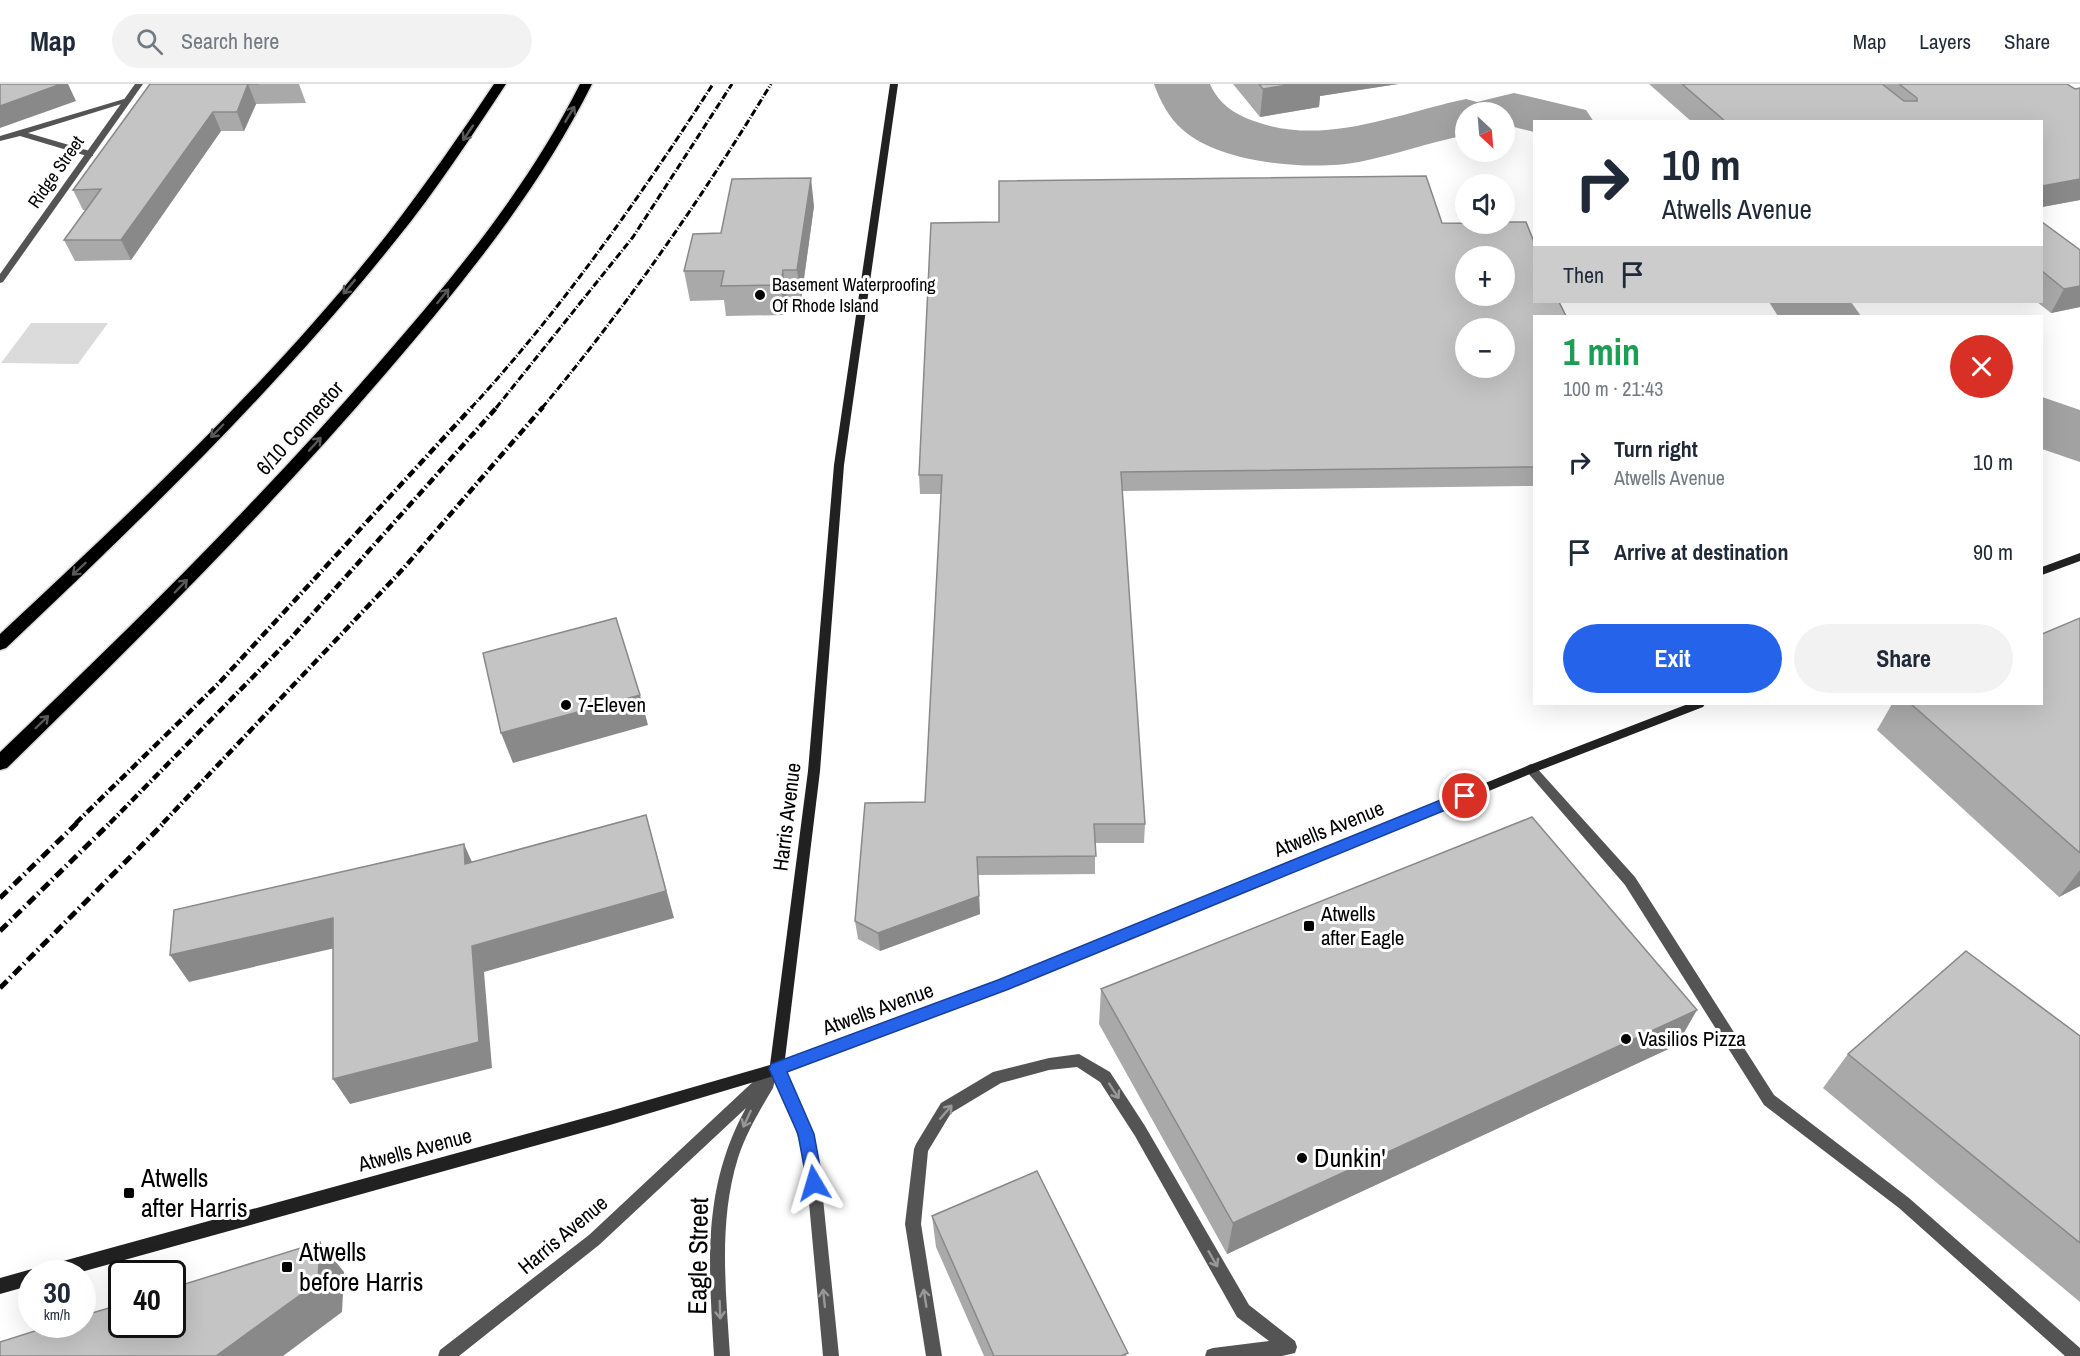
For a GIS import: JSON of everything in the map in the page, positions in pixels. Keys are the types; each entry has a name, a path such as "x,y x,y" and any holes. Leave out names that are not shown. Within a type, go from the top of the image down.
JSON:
{"highway":[{"path":"0,644 137,514 268,379 399,227 448,162 500,84"},
{"name":"6/10 Connector","path":"0,763 180,587 374,378 443,297 498,224 543,158 586,84"}],"main road":[{"name":"Harris Avenue","path":"886,84 889,134"},
{"name":"Harris Avenue","path":"777,1069 814,771 839,465 889,134 894,84"},
{"path":"2043,571 2080,557"},
{"name":"Atwells Avenue","path":"96,1260 610,1118 777,1069 1004,984 1531,769 1696,705"},
{"path":"0,1286 18,1281"}],"street":[{"name":"Ridge Street","path":"0,280 139,84"},
{"path":"0,139 127,101"},
{"path":"18,133 90,154"},
{"path":"1531,769 1630,882 1769,1100 1904,1203 2077,1356"},
{"path":"934,1356 913,1224 921,1149 946,1108 998,1077 1049,1064 1079,1060 1105,1077 1140,1131 1243,1311 1289,1347 1213,1356"},
{"path":"777,1069 796,1108 812,1159 831,1356"},
{"name":"Harris Avenue","path":"446,1356 594,1240 777,1069"},
{"name":"Eagle Street","path":"722,1356 718,1225 724,1182 749,1113 777,1069"}],"shaded area":[{"path":"31,323 108,323 78,364 1,363"}],"building":[{"path":"0,84 61,84 0,106"},
{"path":"150,84 248,84 237,112 213,112 121,240 64,240 101,189 73,190"},
{"path":"1259,84 1294,84 1263,89"},
{"path":"1682,84 1882,84 1904,101 1917,101 1917,98 1899,84 2067,84 2075,89 2080,88 2080,179 2043,186 2043,120 1724,120"},
{"path":"1426,176 1442,223 1455,223 1455,234 1515,234 1515,222 1526,222 1533,240 1533,303 1560,303 1566,315 1533,315 1533,467 1121,472 1145,824 1094,824 1096,856 977,857 979,896 878,933 855,921 865,803 925,802 942,475 919,475 931,223 999,222 999,181"},
{"path":"811,178 797,270 783,270 781,285 721,286 724,271 684,271 693,234 721,233 732,179"},
{"path":"2043,223 2080,250 2080,286 2064,289 2043,272"},
{"path":"616,618 640,695 501,733 483,653"},
{"path":"2080,618 2080,853 1912,705 2043,705 2043,634"},
{"path":"646,815 666,891 472,946 479,1042 333,1079 333,918 170,955 174,910 464,844 465,864"},
{"path":"1532,817 1697,1010 1233,1223 1101,989"},
{"path":"1966,951 2080,1036 2080,1243 1848,1054"},
{"path":"1037,1171 1128,1353 1121,1356 994,1356 932,1216"},
{"path":"320,1242 318,1282 216,1356 0,1356 0,1342 18,1336 96,1338 96,1312 108,1308 108,1338 186,1338 186,1284"}],"waterway":[{"path":"1182,84 1191,103 1209,122 1236,135 1277,146 1317,148 1357,145 1455,120"},
{"path":"1515,110 1556,120"},
{"path":"1804,303 1825,315"},
{"path":"2043,420 2080,439"}],"railway":[{"path":"471,408 537,332 599,251 713,84"},
{"path":"496,408 633,237 732,84"},
{"path":"542,408 634,291 718,168 771,84"},
{"path":"76,823 219,683 472,407"},
{"path":"110,823 292,637 497,407"},
{"path":"163,823 403,569 543,407"},
{"path":"0,898 78,822"},
{"path":"0,988 165,822"},
{"path":"0,931 110,823"}],"place":[{"name":"Basement Waterproofing Of Rhode Island","path":"760,295"},
{"name":"7-Eleven","path":"566,705"},
{"name":"Atwells after Eagle","path":"1309,926"},
{"name":"Vasilios Pizza","path":"1626,1039"},
{"name":"Dunkin'","path":"1302,1158"},
{"name":"Atwells after Harris","path":"129,1193"},
{"name":"Atwells before Harris","path":"287,1267"}],"route":[{"path":"814,1183 812,1159 806,1134 777,1069 1004,984 1465,796"}]}
